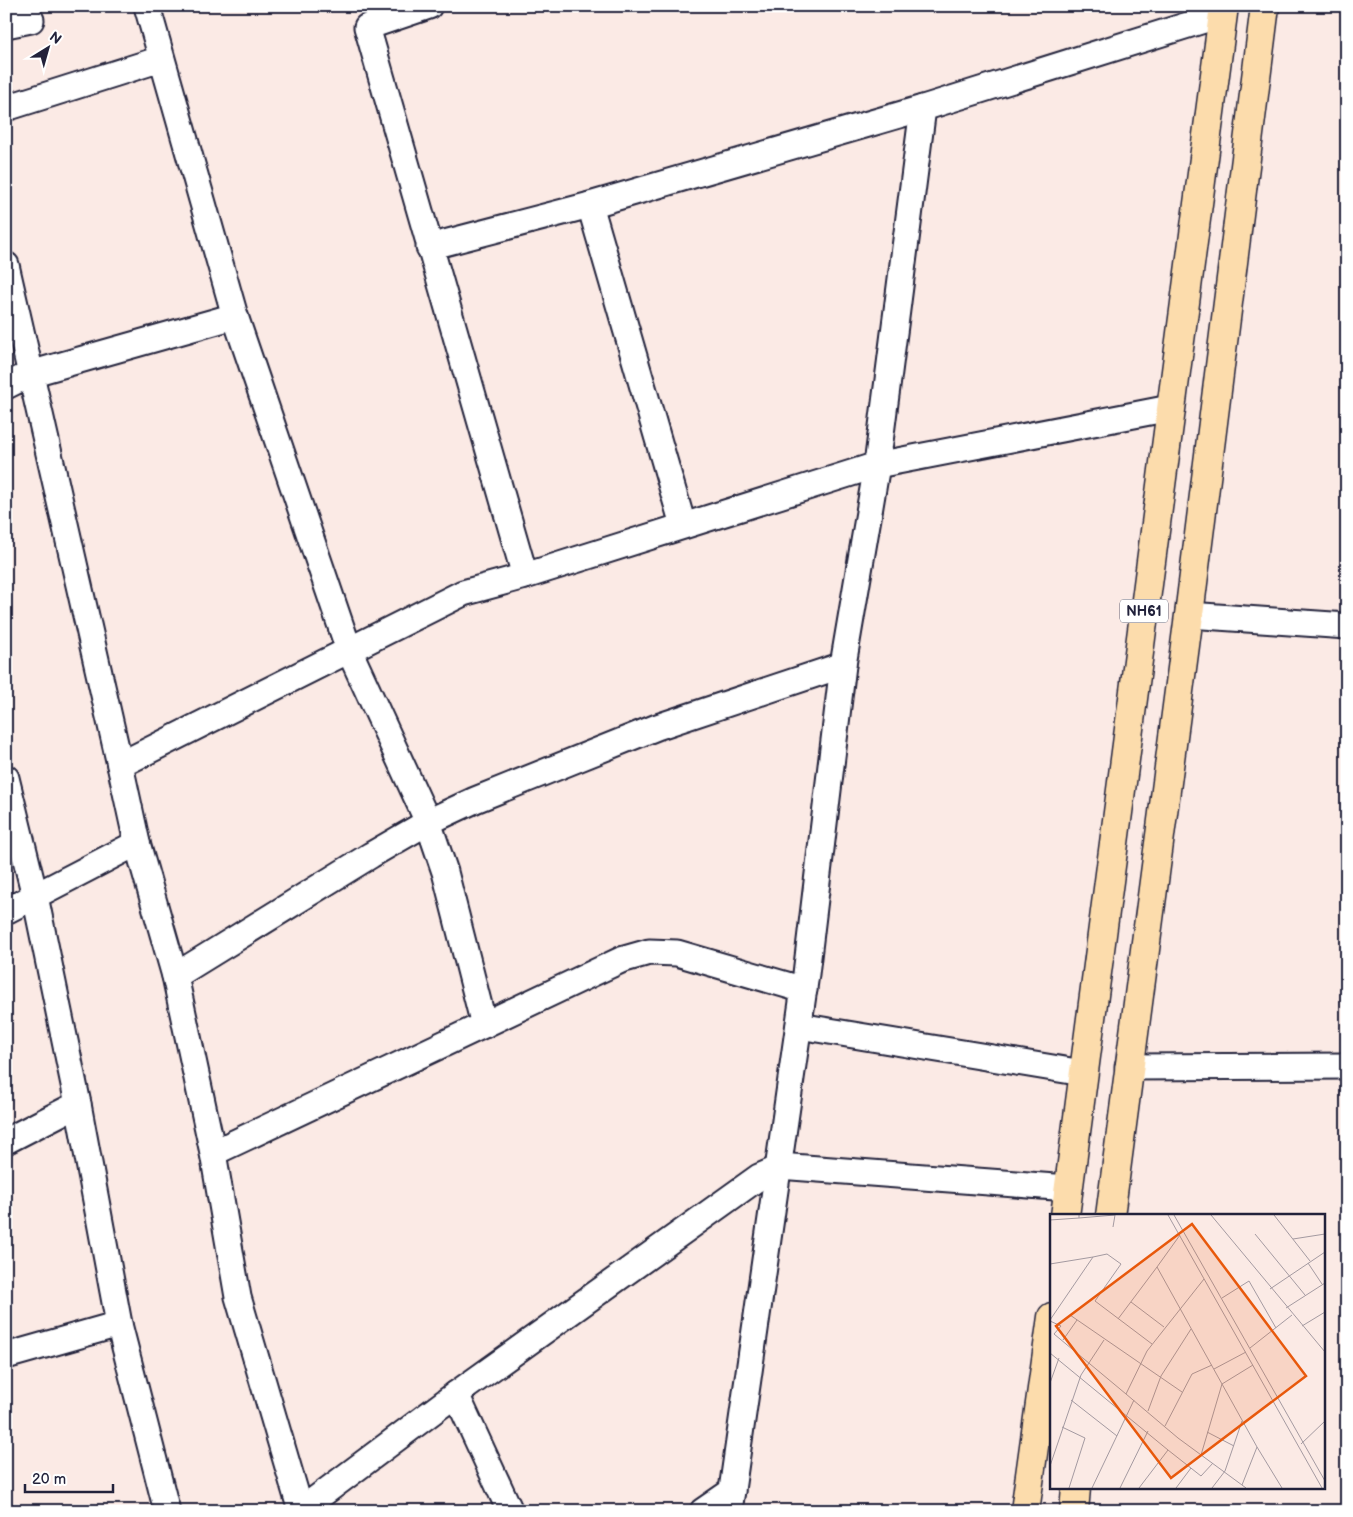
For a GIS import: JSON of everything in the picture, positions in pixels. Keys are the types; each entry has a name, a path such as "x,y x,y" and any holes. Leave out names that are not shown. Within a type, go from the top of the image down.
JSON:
{"highway":[{"name":"NH61","path":"1110,1214 1128,1067 1189,615 1264,6"},
{"name":"NH61","path":"1065,1214 1223,10"},
{"path":"1081,1101 1123,1107"},
{"path":"1025,1511 1050,1330"},
{"path":"1074,1511 1076,1490"}],"street":[{"path":"6,26 31,20 24,6"},
{"path":"147,6 235,316 349,650 428,822 445,872 484,1024"},
{"path":"429,6 367,27 525,576"},
{"path":"429,247 590,205 923,108 1223,10"},
{"path":"6,108 161,59"},
{"path":"704,1511 730,1501 804,990 843,664 876,464 923,108"},
{"path":"590,205 683,525"},
{"path":"6,266 137,843 175,976 213,1153 238,1297 301,1511 456,1394 751,1182 778,1169 778,1166"},
{"path":"6,386 30,374 235,316"},
{"path":"120,765 463,592 525,576 876,464 1170,408"},
{"path":"1189,615 1347,626"},
{"path":"175,976 428,822 484,796 657,727 843,664"},
{"path":"6,778 35,896 78,1104 119,1324 167,1511"},
{"path":"6,911 137,843"},
{"path":"213,1153 621,960 649,952 677,953 804,990"},
{"path":"799,1026 1083,1073"},
{"path":"1128,1067 1347,1066"},
{"path":"6,1141 78,1104"},
{"path":"778,1166 1068,1188"},
{"path":"6,1356 119,1324"},
{"path":"456,1394 510,1511"}]}
